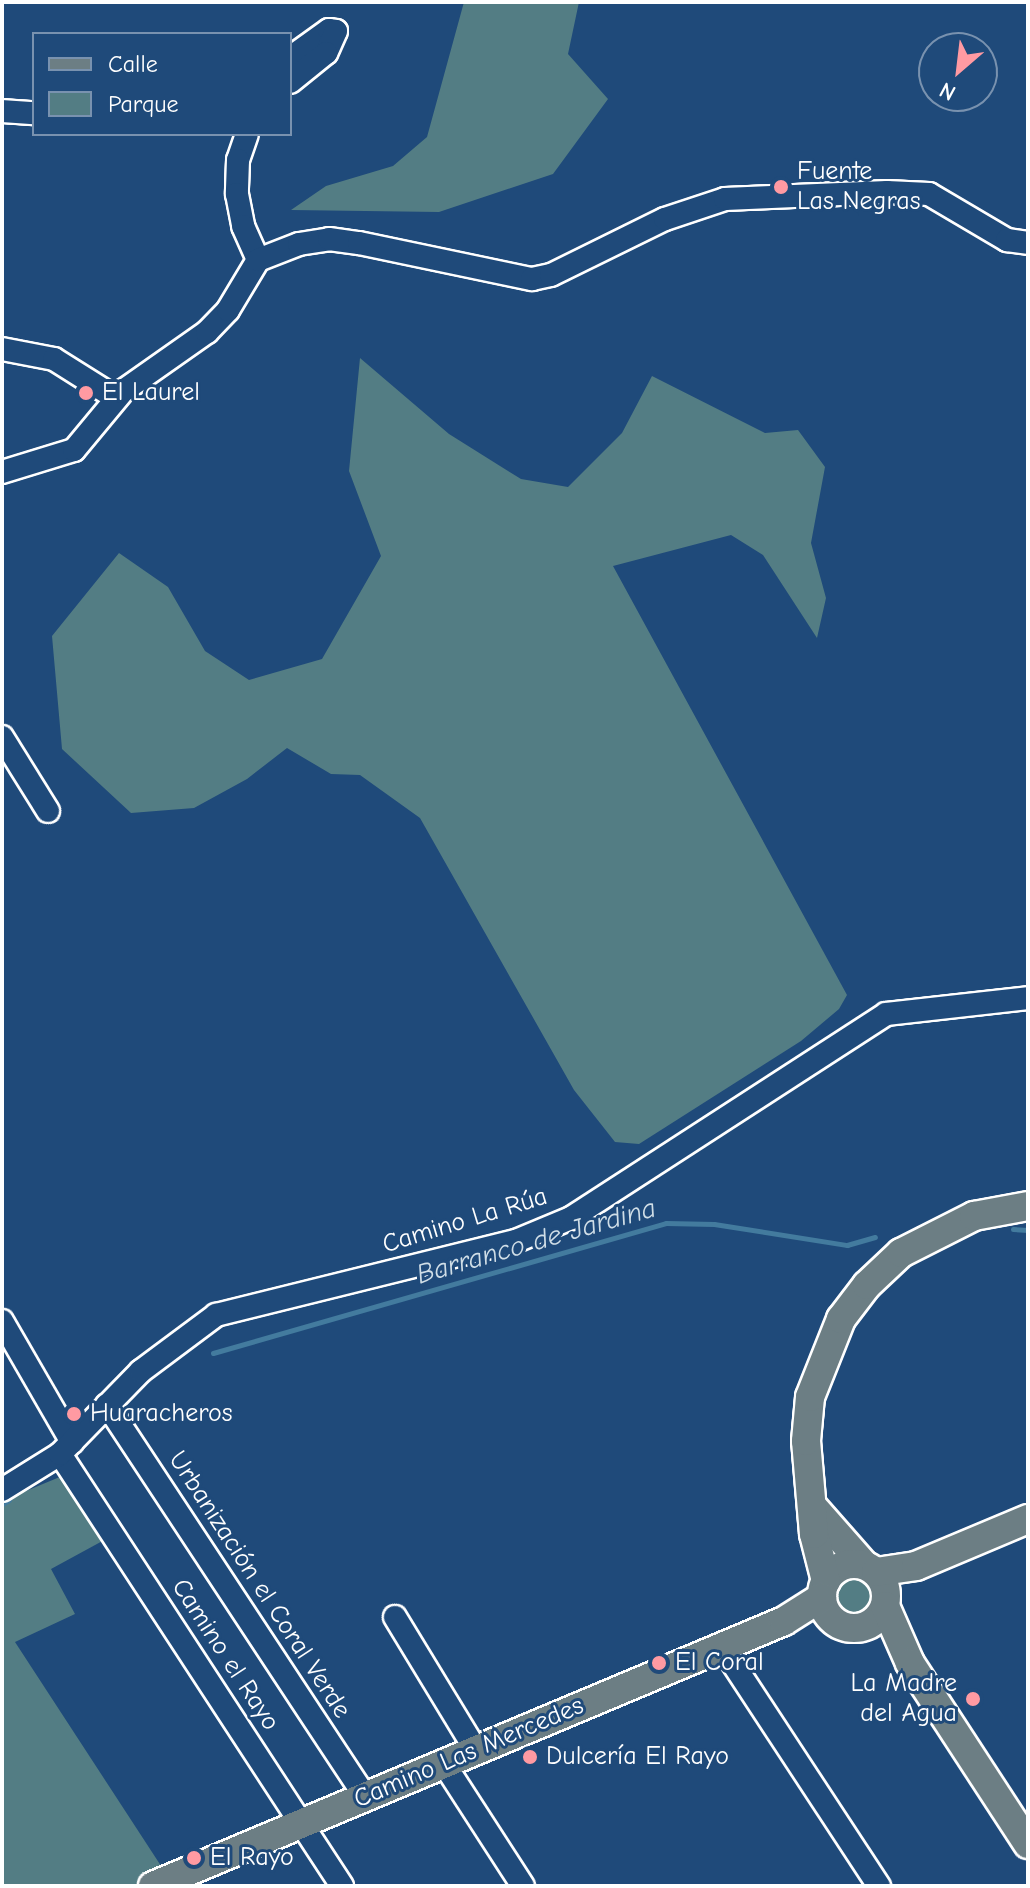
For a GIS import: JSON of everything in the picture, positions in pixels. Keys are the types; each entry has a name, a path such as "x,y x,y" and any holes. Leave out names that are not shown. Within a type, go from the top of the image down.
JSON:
{"main road":[{"path":"910,1663 844,1625 824,1589 814,1534 806,1441 810,1397 841,1319 867,1285 901,1253 974,1216 1028,1206"},
{"path":"814,1508 878,1585 910,1663 1028,1844"},
{"path":"878,1585 1028,1519"},
{"name":"Camino Las Mercedes","path":"153,1886 784,1621 824,1589 841,1566 878,1585"},
{"path":"844,1625 872,1623 878,1585"},
{"name":"Camino Las Mercedes","path":"784,1621 844,1625"}],"street":[{"path":"292,57 334,29 337,36 326,53 292,80"},
{"path":"2,111 32,113"},
{"path":"246,136 238,160 237,194 248,240 258,260"},
{"path":"2,472 74,450 116,398 207,332 258,260 329,239 507,277 542,278 665,219 725,199 805,193 929,194 1007,240 1028,243"},
{"path":"2,349 54,359 116,398"},
{"path":"2,737 48,811"},
{"name":"Camino La Rúa","path":"2,1490 66,1448 141,1371 216,1315 516,1241 571,1218 886,1014 1028,998"},
{"name":"Camino el Rayo","path":"2,1321 66,1448 300,1825 342,1886"},
{"name":"Urbanización el Coral Verde","path":"107,1405 365,1797"},
{"path":"395,1617 476,1750"},
{"path":"722,1647 879,1886"},
{"path":"444,1764 523,1886"}],"green space":[{"path":"464,2 579,2 568,54 608,99 553,174 439,212 291,210 326,186 393,166 427,137"},
{"path":"360,358 449,434 521,479 568,487 622,433 652,376 765,433 798,430 825,467 811,543 826,598 817,638 763,555 731,535 613,566 847,995 839,1009 801,1041 639,1144 615,1142 574,1090 420,818 360,775 331,774 287,748 247,779 194,808 131,813 62,749 52,636 119,553 168,587 205,651 249,680 322,659 381,556 349,471"},
{"path":"79,1469 119,1532 51,1569 75,1614 15,1642 165,1872 132,1886 2,1886 2,1501"},
{"path":"854,1574 868,1580 874,1594 868,1608 854,1614 840,1608 834,1594 840,1580"}],"waterway":[{"name":"Barranco de Jardina","path":"213,1353 666,1223 714,1224 847,1245 875,1237"},
{"path":"1013,1229 1028,1230"},
{"name":"Barranco de Jardina","path":"2,1504 9,1500"}],"place":[{"name":"Fuente Las Negras","path":"781,187"},
{"name":"El Laurel","path":"86,393"},
{"name":"Huaracheros","path":"74,1414"},
{"name":"El Coral","path":"659,1663"},
{"name":"La Madre del Agua","path":"973,1699"},
{"name":"Dulcería El Rayo","path":"530,1757"},
{"name":"El Rayo","path":"194,1858"}]}
